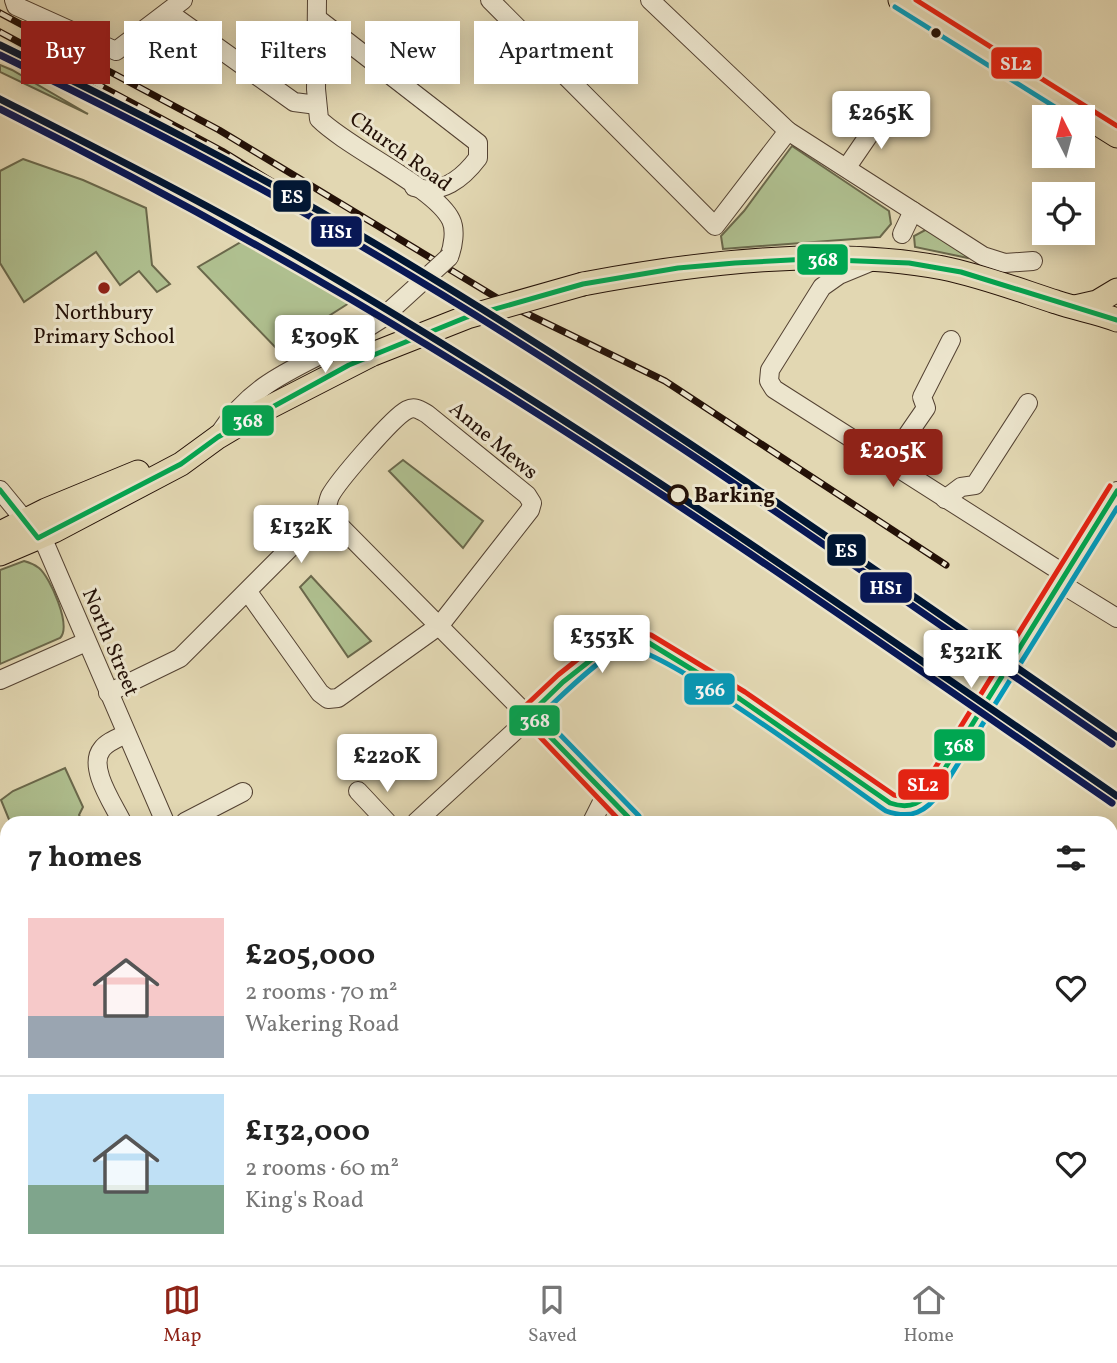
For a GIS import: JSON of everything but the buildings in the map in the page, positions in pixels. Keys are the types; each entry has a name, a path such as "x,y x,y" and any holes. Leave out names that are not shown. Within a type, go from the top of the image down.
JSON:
{"main road":[{"path":"900,0 1117,136"},
{"path":"3,548 31,529 218,437 323,377 373,354 490,309 583,284 725,263 809,259 909,263 961,272 1117,320"},
{"path":"1072,307 1090,305 1117,290"},
{"path":"31,529 90,512 181,464 218,437"}],"street":[{"path":"14,0 16,6 116,51 183,0"},
{"path":"168,12 294,102 317,105 317,0"},
{"path":"490,0 715,226 788,131"},
{"path":"650,0 788,131 983,256 1005,263 1033,261"},
{"path":"318,19 478,143 480,154 475,162 450,184 434,190 414,187"},
{"name":"Church Road","path":"218,437 236,410 256,390 345,342 381,319 449,257 452,222 437,204 322,122 317,105"},
{"path":"847,167 884,113"},
{"path":"902,234 913,211"},
{"path":"873,261 830,280 811,301 775,360 769,381 782,396 945,499 1117,618"},
{"path":"888,463 926,408 922,397 951,340"},
{"path":"945,499 961,487 975,485 1028,403"},
{"name":"Anne Mews","path":"326,512 330,497 343,477 394,422 412,409 419,408 527,495 532,503 530,510 440,625"},
{"name":"North Street","path":"0,490 46,546 163,816"},
{"path":"422,816 563,682 606,648 623,639 649,643 740,699 890,803 909,808 925,800 1117,491"},
{"path":"108,693 180,658 326,512 559,744 627,816"},
{"path":"248,592 320,694 328,699 347,693 440,625"},
{"path":"0,680 86,642"},
{"path":"119,816 98,771 97,757 103,747 126,734"},
{"path":"358,791 381,816"},
{"path":"197,816 243,792"},
{"path":"595,816 606,794"}],"green space":[{"path":"0,65 21,75 21,82 0,72"},
{"path":"25,84 36,84 88,114"},
{"path":"792,146 889,211 891,224 880,237 723,249 721,236 744,211"},
{"path":"23,159 83,180 146,208 152,265 170,284 157,292 139,271 120,285 96,252 24,302 0,263 0,171"},
{"path":"929,228 969,255 968,258 915,247 914,236"},
{"path":"241,242 349,303 277,349 198,267"},
{"path":"403,460 483,521 463,548 389,471"},
{"path":"24,561 39,568 49,581 62,613 63,632 60,638 0,664 0,570"},
{"path":"311,576 371,641 348,657 300,587"},
{"path":"65,768 83,807 80,816 8,816 1,800 13,791"}],"railway":[{"path":"0,13 219,130 507,304 665,381 946,565"},
{"path":"0,32 222,151 450,291"}],"transit line":[{"name":"SL2","path":"916,0 1117,126"},
{"name":"366","path":"895,7 1052,105"},
{"name":"ES","path":"0,45 236,165 328,216 469,301 657,422 1117,737"},
{"name":"HS1","path":"0,55 231,172 462,307 557,366 744,490 1112,744"},
{"name":"ES","path":"0,99 293,254 504,382 710,517 1117,796"},
{"name":"HS1","path":"0,109 269,252 515,399 773,569 1112,803"},
{"name":"368","path":"0,490 38,538 181,464 218,437 349,365 467,317 583,284 678,268 809,259 909,263 961,272 1117,320"},
{"name":"SL2","path":"615,816 520,716 522,709 558,675 602,640 622,630 651,635 745,692 894,795 909,798 927,781 1110,486"},
{"name":"368","path":"627,816 529,715 563,682 606,648 623,639 649,643 740,699 890,803 904,806 915,804 934,786 1117,491"},
{"name":"366","path":"639,816 541,715 605,658 624,648 643,652 674,667 795,746 886,811 903,815 917,812 930,804 941,791 1117,508"}],"place":[{"name":"Northbury Primary School","path":"104,288"},
{"name":"Barking","path":"678,495"}]}
